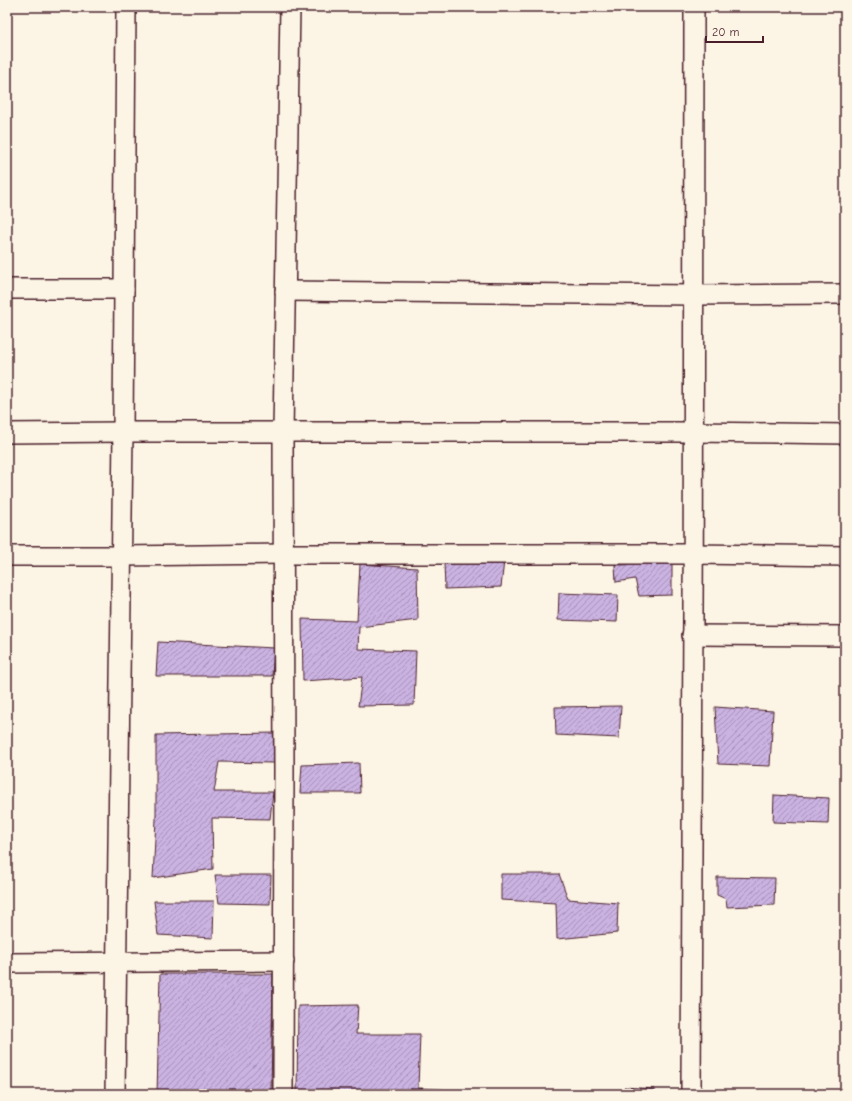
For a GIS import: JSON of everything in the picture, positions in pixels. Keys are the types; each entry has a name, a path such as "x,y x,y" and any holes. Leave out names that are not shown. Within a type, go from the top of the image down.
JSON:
{"street":[{"path":"115,1094 122,556 126,7"},
{"path":"283,1094 283,432 290,7"},
{"path":"691,1094 694,7"},
{"path":"7,289 124,289"},
{"path":"285,291 694,295 845,294"},
{"path":"7,433 694,432 845,434"},
{"path":"7,556 283,554 692,554 845,556"},
{"path":"692,635 845,636"},
{"path":"7,962 284,961"}],"building":[{"path":"504,561 501,587 445,589 444,563"},
{"path":"360,564 417,568 418,620 359,627 358,649 416,651 414,705 358,706 362,677 303,681 302,619 357,621"},
{"path":"672,564 672,595 639,596 635,579 616,582 615,565"},
{"path":"559,593 618,595 617,622 558,620"},
{"path":"158,642 274,648 272,676 156,676"},
{"path":"621,706 619,738 556,735 555,707"},
{"path":"715,707 773,711 770,766 718,764"},
{"path":"276,733 274,763 219,762 214,792 273,792 270,819 212,818 213,869 153,878 156,819 156,735"},
{"path":"359,763 360,793 300,793 302,765"},
{"path":"774,795 829,798 828,824 773,822"},
{"path":"501,874 559,874 568,899 618,903 617,933 557,939 556,903 501,900"},
{"path":"215,875 271,875 270,904 219,903"},
{"path":"717,877 775,878 774,905 727,907 726,899 717,895"},
{"path":"154,901 214,901 213,938 158,935"},
{"path":"160,974 273,974 271,1094 157,1094"},
{"path":"358,1005 356,1034 420,1034 418,1088 473,1091 473,1094 297,1094 298,1006"},
{"path":"624,1087 654,1089 654,1094 624,1094"}]}
